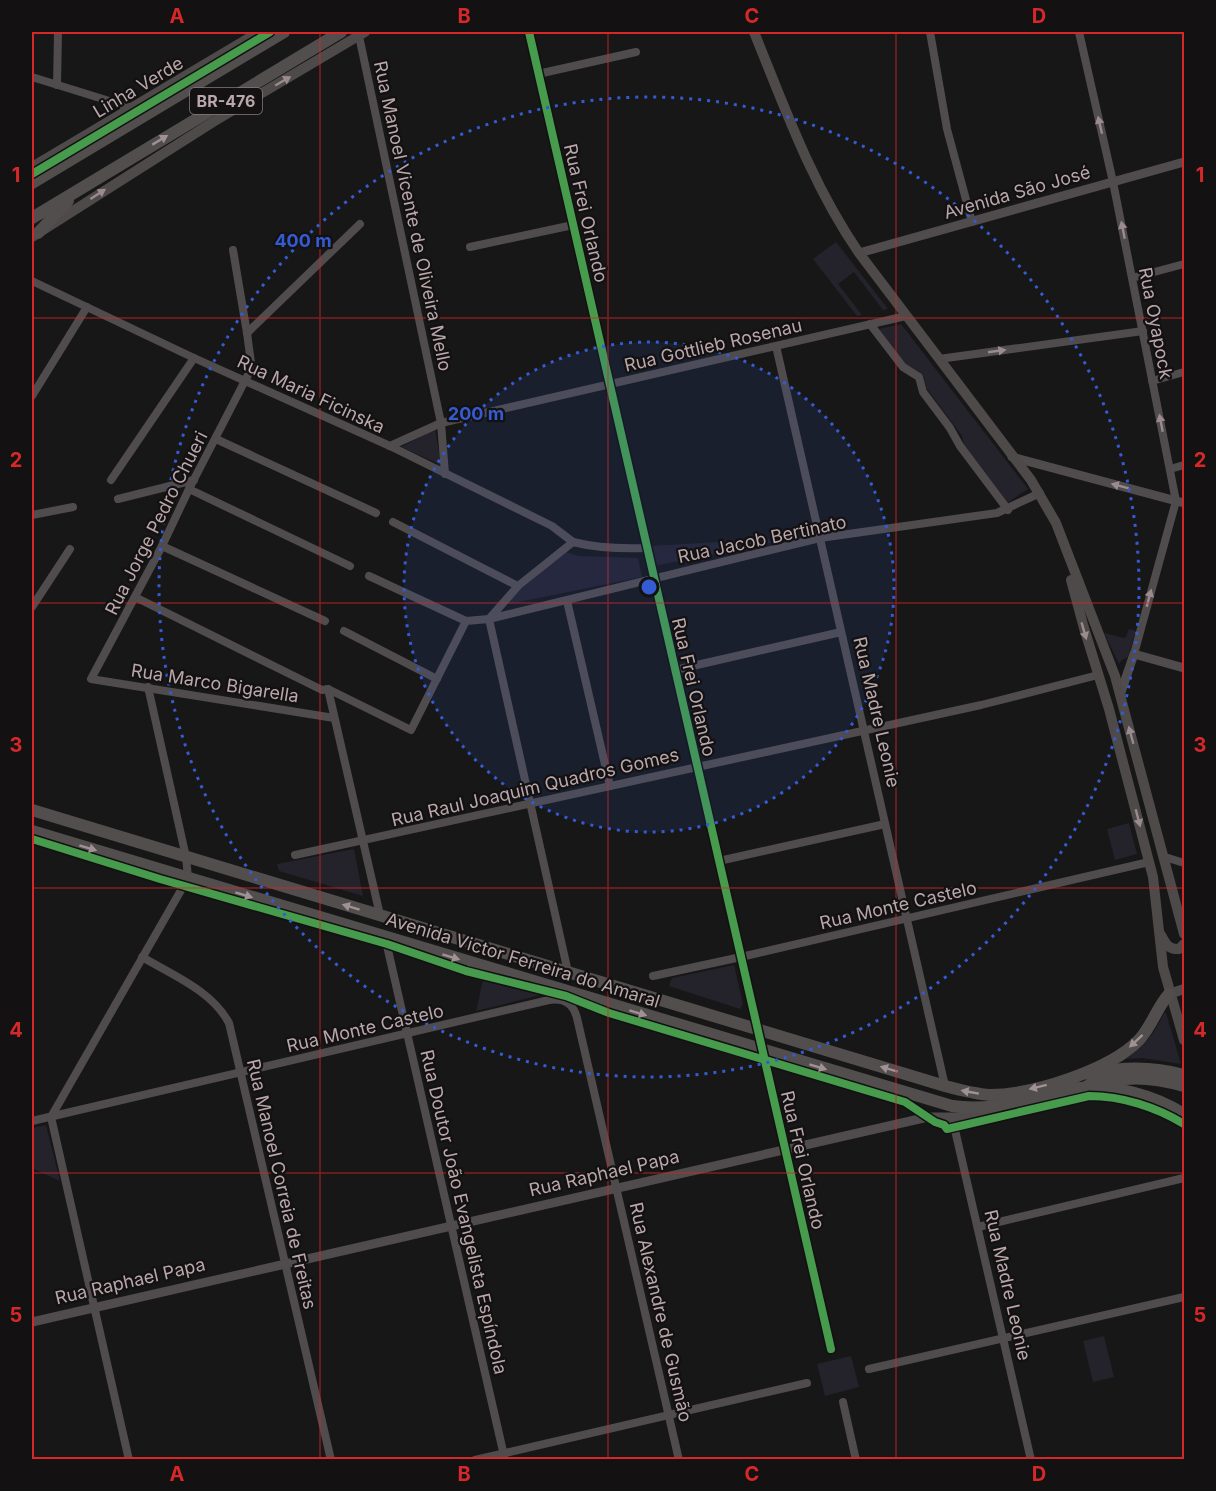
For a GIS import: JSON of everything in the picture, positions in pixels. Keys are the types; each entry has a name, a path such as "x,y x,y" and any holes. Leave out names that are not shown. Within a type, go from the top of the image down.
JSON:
{"main road":[{"name":"Linha Verde","path":"32,167 259,32"},
{"name":"Linha Verde","path":"32,183 284,32"},
{"name":"BR-476","path":"32,218 341,32"},
{"path":"754,32 816,182 837,221 1040,493 1056,524 1120,695 1185,934"},
{"path":"35,235 213,122 362,34"},
{"path":"35,235 80,188"},
{"path":"1068,553 1073,589 1156,889 1163,967 1169,994 1185,1040"},
{"name":"Avenida Victor Ferreira do Amaral","path":"32,810 945,1086 996,1095"},
{"name":"Avenida Victor Ferreira do Amaral","path":"32,831 927,1099 966,1108 1006,1106"},
{"path":"1159,932 1169,948 1179,949 1185,944"},
{"path":"1078,1083 1137,1042 1169,994 1185,989"},
{"name":"Rua Raphael Papa","path":"1006,1106 1114,1069 1138,1067 1161,1069 1185,1075"},
{"name":"Rua Raphael Papa","path":"996,1095 1134,1077 1162,1080 1185,1086"},
{"path":"1078,1083 1127,1091 1162,1102 1185,1114"}],"street":[{"path":"57,85 58,32"},
{"name":"Rua Frei Orlando","path":"529,32 831,1348"},
{"path":"930,32 947,129 972,222"},
{"name":"Rua Oyapock","path":"1079,32 1113,182 1170,469 1180,502 1134,654"},
{"name":"Rua Manoel Vicente de Oliveira Mello","path":"362,34 441,423 445,474"},
{"path":"538,74 636,52"},
{"path":"32,77 132,108"},
{"name":"Avenida São José","path":"859,253 1185,162"},
{"path":"248,333 360,224"},
{"path":"470,247 573,225"},
{"name":"Rua Jorge Pedro Chueri","path":"91,679 162,546 246,380 251,363 248,333 233,250"},
{"path":"1132,278 1185,264"},
{"name":"Rua Maria Ficinska","path":"32,281 390,446 552,526 573,542"},
{"path":"32,396 87,307"},
{"name":"Rua Gottlieb Rosenau","path":"390,446 441,423 906,316"},
{"path":"870,324 904,369 919,377 922,392 1008,510"},
{"path":"939,359 1143,331"},
{"name":"Rua Madre Leonie","path":"776,346 945,1086"},
{"path":"111,480 194,357"},
{"path":"1152,381 1185,372"},
{"path":"216,439 376,513"},
{"path":"1012,457 1180,502"},
{"path":"1170,469 1185,465"},
{"path":"118,499 194,480"},
{"path":"189,489 350,566"},
{"name":"Rua Jacob Bertinato","path":"466,621 489,619 567,601 820,538 997,513 1008,510 1040,493"},
{"path":"32,515 73,507"},
{"path":"393,522 518,586"},
{"path":"568,972 489,619 518,586 573,542 588,546 647,548"},
{"path":"162,546 325,621"},
{"path":"32,607 70,549"},
{"path":"135,597 322,690 328,689 411,730 466,621 369,576"},
{"path":"567,601 610,786"},
{"path":"344,631 437,679"},
{"path":"675,670 841,632"},
{"path":"1120,695 1134,654 1185,668"},
{"name":"Rua Raul Joaquim Quadros Gomes","path":"295,855 981,705 1098,675"},
{"name":"Rua Marco Bigarella","path":"91,679 334,718"},
{"path":"129,1460 51,1117 188,878 186,857 148,687"},
{"path":"328,689 380,915"},
{"path":"719,861 885,824"},
{"path":"1165,857 1185,862"},
{"name":"Rua Monte Castelo","path":"653,976 1149,862"},
{"name":"Rua Doutor João Evangelista Espíndola","path":"385,937 505,1456"},
{"name":"Rua Manoel Correia de Freitas","path":"142,957 216,1004 229,1023 331,1460"},
{"name":"Rua Monte Castelo","path":"32,1121 549,1000 565,1001"},
{"name":"Rua Alexandre de Gusmão","path":"565,1001 573,1008 577,1018 679,1460"},
{"path":"927,1099 932,1101 933,1106 930,1117"},
{"name":"Rua Raphael Papa","path":"32,1322 930,1117 979,1116 1006,1106"},
{"name":"Rua Madre Leonie","path":"952,1117 1031,1460"},
{"path":"978,1227 1185,1178"},
{"path":"869,1369 1185,1297"},
{"path":"474,1460 505,1456 807,1383"},
{"path":"843,1402 856,1460"}],"shaded area":[{"path":"836,242 888,309 883,310 854,272 838,284 862,315 857,316 813,259"},
{"path":"901,324 1028,489 1007,503 964,446 962,436 927,389 923,375 906,365 879,329"},
{"path":"435,429 441,465 401,447"},
{"path":"769,539 771,543 654,566 650,546"},
{"path":"565,552 580,556 638,558 642,577 509,604 507,601"},
{"path":"1129,629 1136,631 1128,657 1119,664 1104,633 1124,638"},
{"path":"1129,823 1137,854 1115,860 1107,829"},
{"path":"354,849 363,896 279,871 277,864"},
{"path":"734,965 743,1004 740,1009 669,986 672,978"},
{"path":"483,980 541,995 476,1011"},
{"path":"1166,1013 1181,1064 1142,1058 1126,1059 1148,1039"},
{"path":"46,1125 60,1181 32,1168 32,1128"},
{"path":"1104,1336 1114,1377 1093,1382 1083,1341"},
{"path":"851,1356 859,1387 825,1396 817,1364"}],"cycle path":[{"path":"32,174 270,32"},
{"path":"529,32 831,1349"},
{"path":"32,839 160,879 387,944 466,971 566,996 609,1013 905,1102 947,1129 1089,1096 1114,1098 1138,1104 1162,1112 1184,1124"}]}
